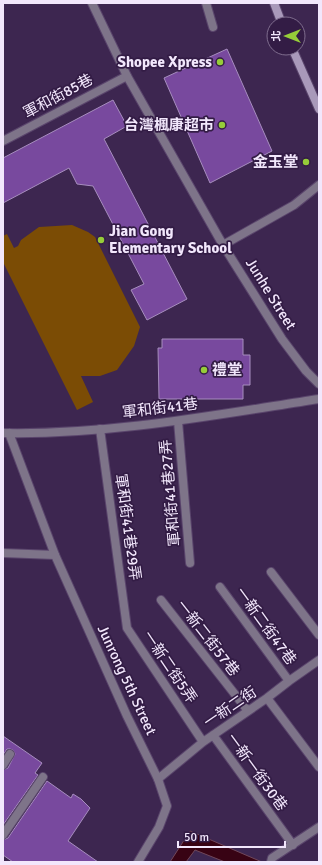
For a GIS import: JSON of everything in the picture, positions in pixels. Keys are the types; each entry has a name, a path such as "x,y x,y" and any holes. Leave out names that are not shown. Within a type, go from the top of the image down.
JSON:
{"main road":[{"path":"274,3 279,16"},
{"path":"296,56 319,109"}],"street":[{"name":"Junhe Street","path":"92,3 127,76 223,245 282,339 306,371 319,384"},
{"path":"206,3 213,27"},
{"name":"軍和街85巷","path":"3,141 127,76"},
{"path":"223,245 294,205 319,185"},
{"name":"軍和街41巷","path":"6,433 32,434 178,421 319,399"},
{"name":"軍和街41巷27弄","path":"178,421 190,563"},
{"name":"軍和街41巷29弄","path":"100,429 127,628"},
{"name":"Junrong 5th Street","path":"6,433 55,555 127,716 158,779 167,806 159,827 138,862"},
{"path":"3,553 55,555"},
{"path":"270,572 319,635"},
{"name":"一新二街47巷","path":"220,587 289,681"},
{"name":"一新二街57巷","path":"161,600 248,711"},
{"name":"一新二街5弄","path":"127,628 203,742"},
{"path":"316,662 319,672"},
{"name":"一新二街","path":"158,779 203,742 316,662"},
{"path":"267,698 319,767"},
{"name":"一新一街30巷","path":"213,735 293,845"},
{"path":"3,765 10,754"},
{"path":"3,835 43,777"},
{"path":"272,860 319,827"}],"shaded area":[{"path":"72,225 95,237 140,327 134,346 117,370 100,376 81,376 93,402 77,410 3,262 3,236 7,234 14,248 18,246 21,240 39,227"},
{"path":"190,831 262,862 225,862 195,850 186,862 170,862"}],"building":[{"name":"台灣楓康超市","path":"227,49 272,151 210,183 164,78"},
{"path":"113,100 127,126 104,139 187,299 147,320 131,290 144,284 93,186 77,184 69,168 3,203 3,158"},
{"name":"禮堂","path":"162,339 243,339 243,355 250,355 250,385 243,385 243,399 159,399 158,348 162,348"},
{"path":"3,736 42,763 35,773 38,775 3,825 3,770 8,768 15,754 13,750 7,749 3,755"},
{"path":"47,781 71,798 73,794 81,799 90,808 68,841 98,862 13,862 3,855 3,840 8,838"}],"place":[{"name":"Shopee Xpress","path":"220,62"},
{"name":"台灣楓康超市","path":"222,125"},
{"name":"金玉堂","path":"306,162"},
{"name":"Jian Gong Elementary School","path":"101,240"},
{"name":"禮堂","path":"204,370"}]}
